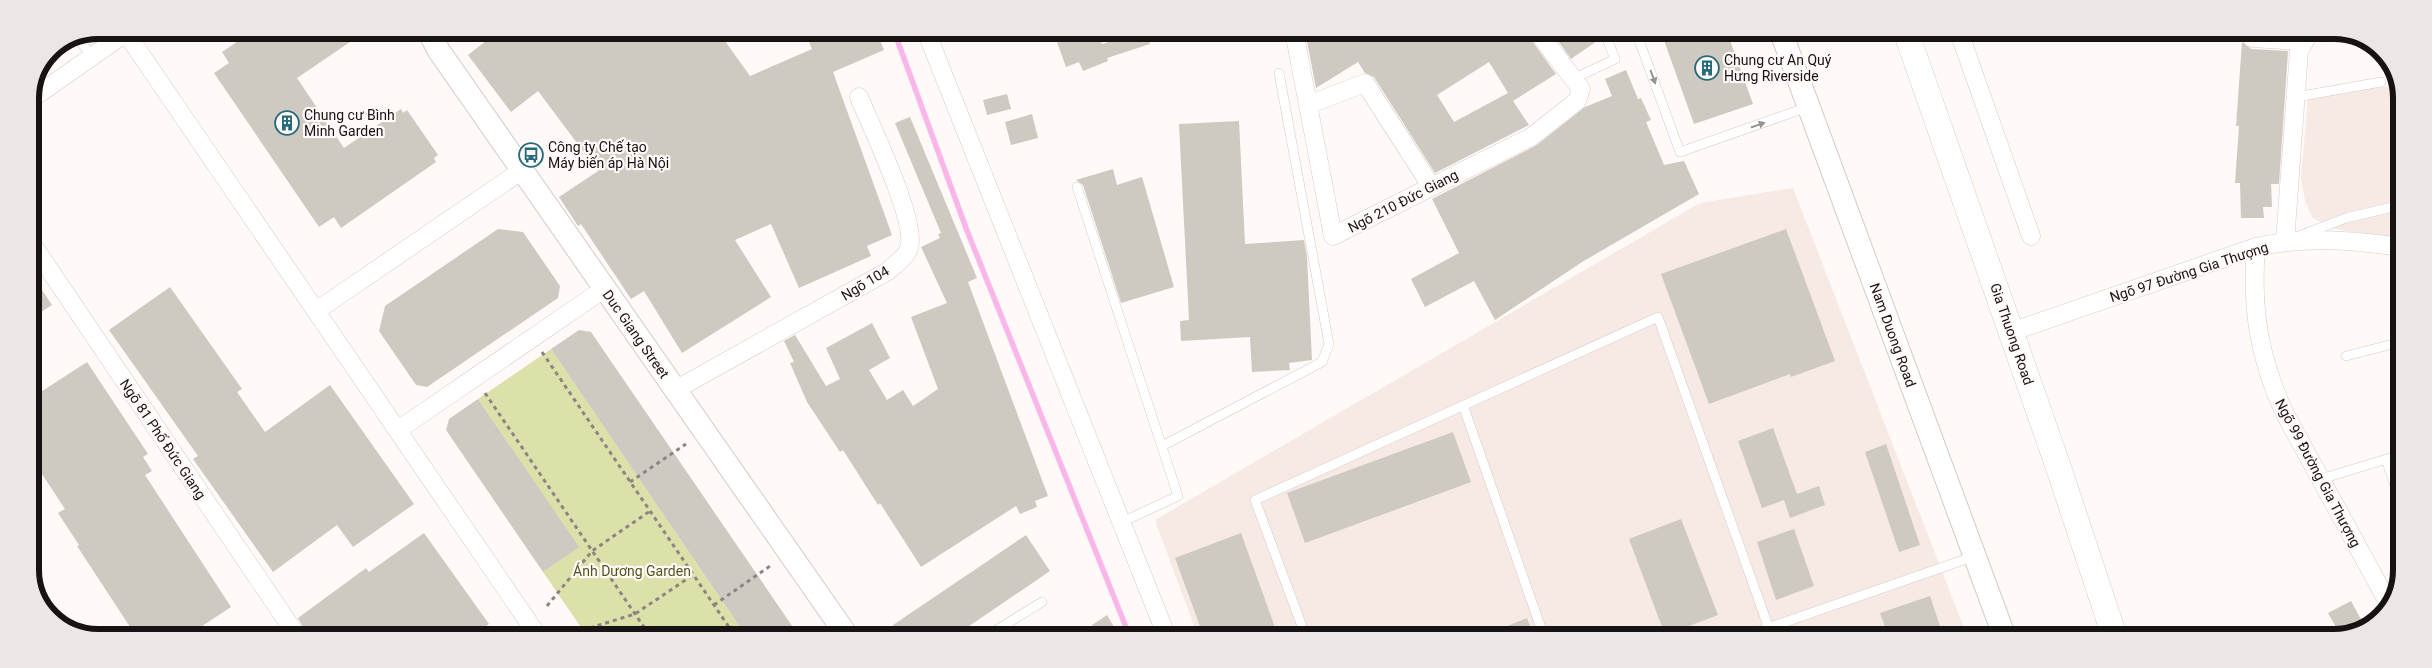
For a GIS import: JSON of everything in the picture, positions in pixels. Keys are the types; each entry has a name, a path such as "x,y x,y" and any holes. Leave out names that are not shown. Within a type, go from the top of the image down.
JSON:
{"main road":[{"name":"Gia Thuong Road","path":"1908,39 2112,629"}],"street":[{"path":"39,93 117,39"},
{"path":"133,39 533,629"},
{"name":"Duc Giang Street","path":"433,39 521,171 843,629"},
{"path":"929,39 1164,629"},
{"name":"Ngõ 210 Đức Giang","path":"1296,39 1333,236 1531,137 1576,101 1582,89 1543,39"},
{"name":"Nam Duong Road","path":"1783,39 2001,629"},
{"path":"1961,39 2031,236"},
{"path":"2285,242 2299,51 2306,39"},
{"path":"1308,105 1365,83 1431,186"},
{"name":"Ngõ 104","path":"675,390 888,271 909,249 911,237 905,213 859,97"},
{"path":"316,311 521,171"},
{"name":"Ngõ 97 Đường Gia Thượng","path":"2011,332 2256,247 2285,242 2325,239 2393,246"},
{"name":"Ngõ 99 Đường Gia Thượng","path":"2256,247 2255,308 2265,365 2285,414 2386,598"},
{"name":"Ngõ 81 Phố Đức Giang","path":"39,254 292,629"},
{"path":"398,430 604,289"}],"lane":[{"path":"1573,79 1615,59 1607,39"},
{"path":"1639,39 1680,152 1808,108"},
{"path":"81,41 92,57"},
{"path":"1162,446 1322,362 1329,344 1279,73"},
{"path":"2296,96 2381,82"},
{"path":"1077,187 1178,496 1122,522"},
{"path":"2285,242 2346,218 2393,206"},
{"path":"1303,629 1255,500 1658,317 1768,628"},
{"path":"2346,356 2393,344"},
{"path":"1463,405 1541,629"},
{"path":"2321,479 2393,457"},
{"path":"2386,459 2393,480"},
{"path":"1765,629 1975,556"},
{"path":"997,629 1042,602"}],"path":[{"path":"539,348 730,629"},
{"path":"481,388 645,629"},
{"path":"630,482 686,444"},
{"path":"547,606 592,551 650,511"},
{"path":"714,605 770,566"},
{"path":"586,629 635,614 693,574"}],"shaded area":[{"path":"2386,70 2393,94 2393,239 2330,228 2312,217 2305,201 2301,178 2308,98 2389,86"},
{"path":"1793,188 1964,629 1195,629 1155,520 1700,203"}],"green space":[{"name":"Ánh Dương Garden","path":"551,349 741,629 582,629 543,572 578,547 478,399"}],"building":[{"name":"Chung cư Bình Minh Garden","path":"241,39 352,39 297,78 344,148 401,109 403,113 407,110 438,155 434,158 436,162 341,228 334,217 319,227 214,73 229,63 222,52"},
{"path":"488,39 728,39 725,41 750,76 812,49 809,42 816,39 879,39 884,50 833,72 892,235 867,246 871,256 799,288 771,224 735,240 771,297 682,353 644,291 631,299 581,224 578,226 559,197 598,171 538,91 511,112 468,55"},
{"path":"1056,39 1100,39 1102,44 1119,39 1148,39 1150,44 1107,58 1108,61 1083,71 1079,62 1066,67"},
{"path":"1307,39 1530,39 1556,74 1513,101 1529,125 1435,173 1374,77 1365,73 1358,62 1316,88","holes":["1489,62 1508,93 1454,122 1437,95"]},
{"path":"1557,39 1600,39 1571,59"},
{"name":"Chung cư An Quý Hưng Riverside","path":"1664,39 1730,39 1753,104 1694,124"},
{"path":"2242,42 2251,49 2288,51 2279,184 2271,184 2272,207 2263,207 2264,218 2241,218 2240,183 2235,183 2239,126 2236,126"},
{"path":"1626,70 1638,99 1641,98 1651,120 1646,122 1664,165 1684,161 1699,194 1582,262 1495,320 1474,281 1425,307 1411,279 1459,253 1432,199 1537,145 1585,107 1612,96 1605,79"},
{"path":"1007,94 1011,109 987,115 983,100"},
{"path":"1032,114 1038,138 1011,145 1005,122"},
{"path":"910,117 977,278 968,282 1048,496 1035,501 1037,507 1020,514 1016,506 921,567 880,503 878,505 843,450 840,452 807,402 790,363 794,362 784,341 795,335 826,386 840,379 826,348 872,323 890,358 869,370 887,400 903,390 913,406 938,389 911,317 947,303 921,247 940,238 938,234 941,233 895,123"},
{"path":"1239,121 1245,244 1304,240 1307,257 1312,360 1289,363 1290,370 1252,372 1250,337 1181,341 1180,321 1189,320 1179,124"},
{"path":"1113,169 1117,185 1142,177 1174,287 1121,303 1083,185 1076,180"},
{"path":"498,229 523,232 560,286 558,298 427,387 416,385 379,331 385,306"},
{"path":"1786,229 1835,361 1791,377 1790,374 1709,404 1661,274"},
{"path":"39,286 52,305 39,313"},
{"path":"170,287 242,389 237,392 265,432 330,385 414,504 353,547 337,525 273,572 193,459 198,456 109,330"},
{"path":"579,330 591,332 794,629 741,629 551,349"},
{"path":"87,362 148,454 143,457 152,471 145,475 231,607 198,629 131,629 77,546 79,545 58,513 65,509 39,470 39,393"},
{"path":"478,399 579,547 543,572 446,430 449,419"},
{"path":"1773,428 1797,494 1819,486 1825,505 1790,518 1784,500 1762,508 1738,441"},
{"path":"1453,432 1471,482 1305,543 1287,493"},
{"path":"1886,444 1920,545 1899,552 1865,452"},
{"path":"1681,519 1718,615 1681,629 1663,629 1629,539"},
{"path":"1794,529 1814,586 1776,600 1757,542"},
{"path":"424,533 489,624 482,629 304,629 298,618 366,568 369,572"},
{"path":"1241,533 1276,629 1201,629 1175,558"},
{"path":"1026,535 1050,571 965,629 895,629 893,625"},
{"path":"1930,596 1941,629 1886,629 1880,613"},
{"path":"2351,601 2362,622 2353,626 2337,629 2328,613"},
{"path":"1107,615 1115,629 1094,629 1092,625"},
{"path":"1527,618 1531,629 1500,629"}],"waterway":[{"path":"897,39 966,228 1127,629"}],"place":[{"name":"Chung cư An Quý Hưng Riverside","path":"1707,68"},
{"name":"Chung cư Bình Minh Garden","path":"287,123"},
{"name":"Công ty Chế tạo Máy biến áp Hà Nội","path":"531,155"}]}
